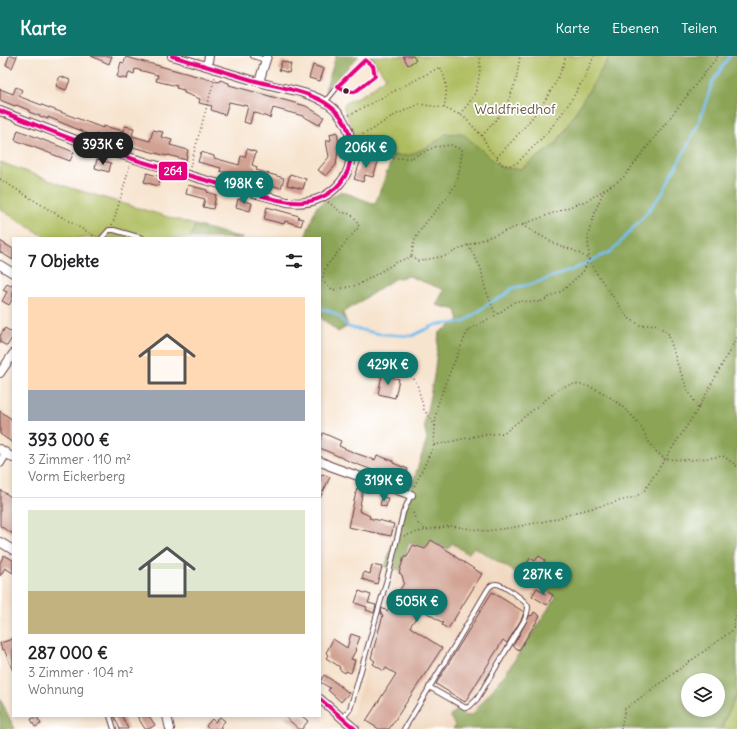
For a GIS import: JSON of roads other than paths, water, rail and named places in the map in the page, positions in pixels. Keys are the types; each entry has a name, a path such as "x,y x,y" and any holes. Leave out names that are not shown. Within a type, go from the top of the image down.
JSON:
{"street":[{"path":"0,111 90,145 287,202 305,203 322,198 336,188 343,180 348,170 351,158 351,143 348,130 336,110 325,102 293,91 172,56"},
{"path":"207,66 209,56"},
{"path":"259,82 266,58"},
{"path":"0,265 12,272"},
{"path":"0,373 12,355"},
{"path":"0,463 6,453"},
{"path":"321,462 410,498"},
{"path":"0,542 12,549"},
{"path":"321,700 355,729"},
{"path":"166,717 170,729"}],"lane":[{"path":"253,56 266,58"},
{"path":"325,102 338,86 365,60 370,62 375,68 375,76 354,92 345,92 338,86"},
{"path":"103,237 109,230 138,237"},
{"path":"343,718 350,709 368,651 403,513 410,498"},
{"path":"404,729 488,588 493,584 497,584 506,588 526,603 528,608 525,619 473,704 466,708 430,687"},
{"path":"110,717 114,729"}],"waterway":[{"path":"321,308 332,312 340,317 348,327 380,334 412,336 435,325 464,322 491,302 505,295 512,288 532,284 572,270 612,251 644,216 663,192 698,125 713,81 730,56"}],"park label":[{"name":"Waldfriedhof","path":"515,109"}]}
